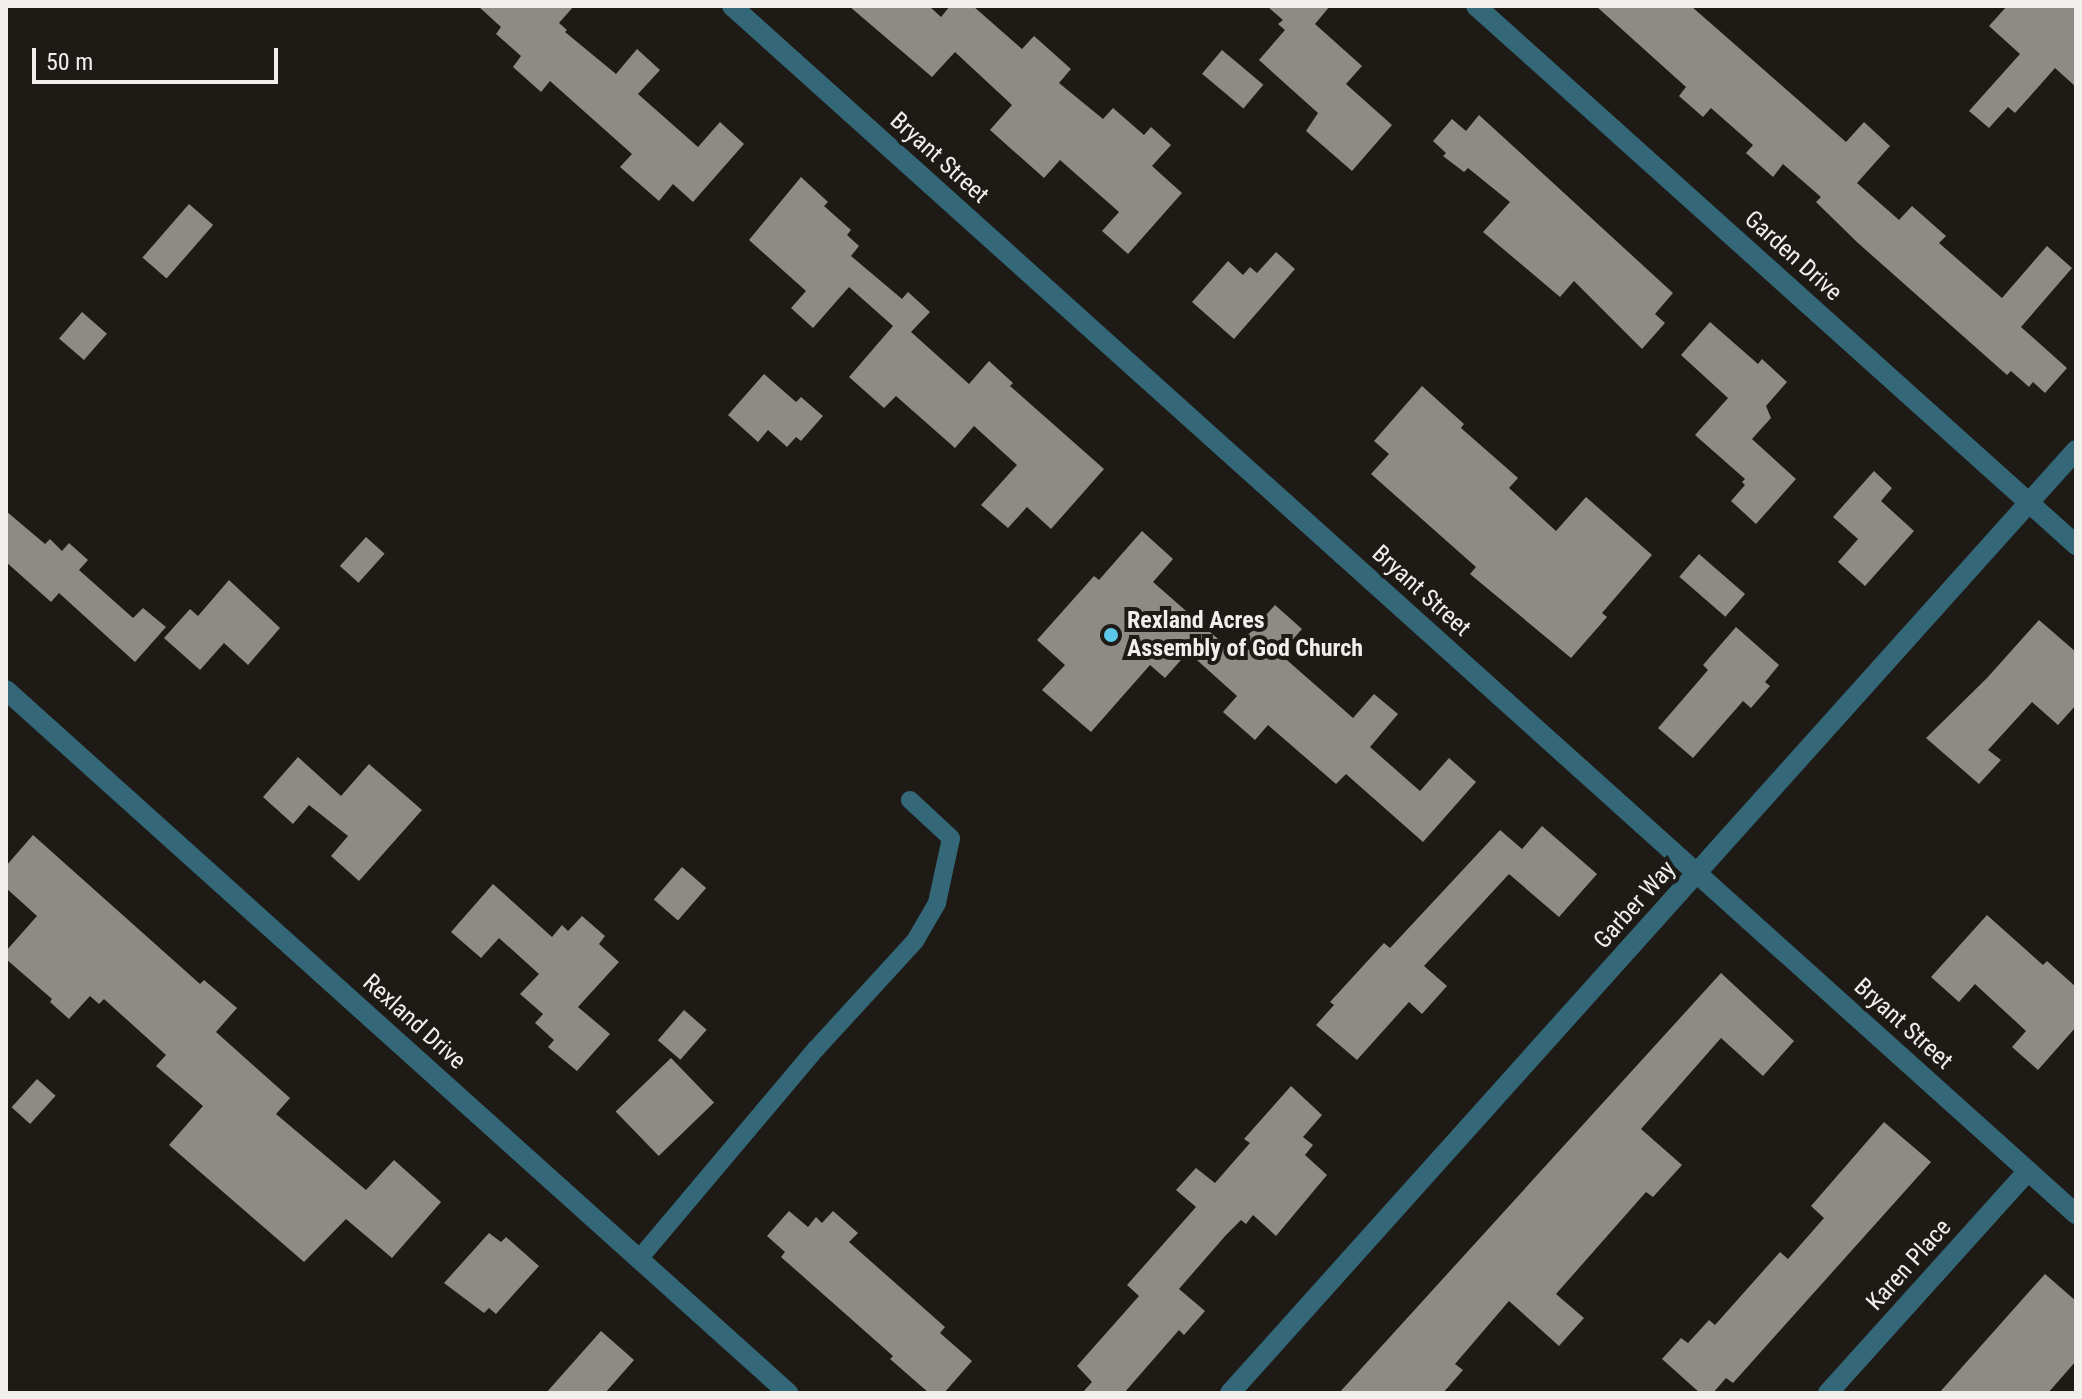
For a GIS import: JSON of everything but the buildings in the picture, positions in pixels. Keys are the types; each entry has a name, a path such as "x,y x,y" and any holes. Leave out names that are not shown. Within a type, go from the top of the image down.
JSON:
{"street":[{"name":"Bryant Street","path":"732,6 2076,1214"},
{"name":"Garden Drive","path":"1476,6 2076,545"},
{"name":"Garber Way","path":"1230,1393 2076,450"},
{"name":"Rexland Drive","path":"6,690 788,1393"},
{"name":"Karen Place","path":"1828,1393 2028,1171"}],"lane":[{"path":"639,1259 816,1049 915,941 937,903 951,838 910,800"}],"place":[{"name":"Rexland Acres Assembly of God Church","path":"1111,635"}]}
